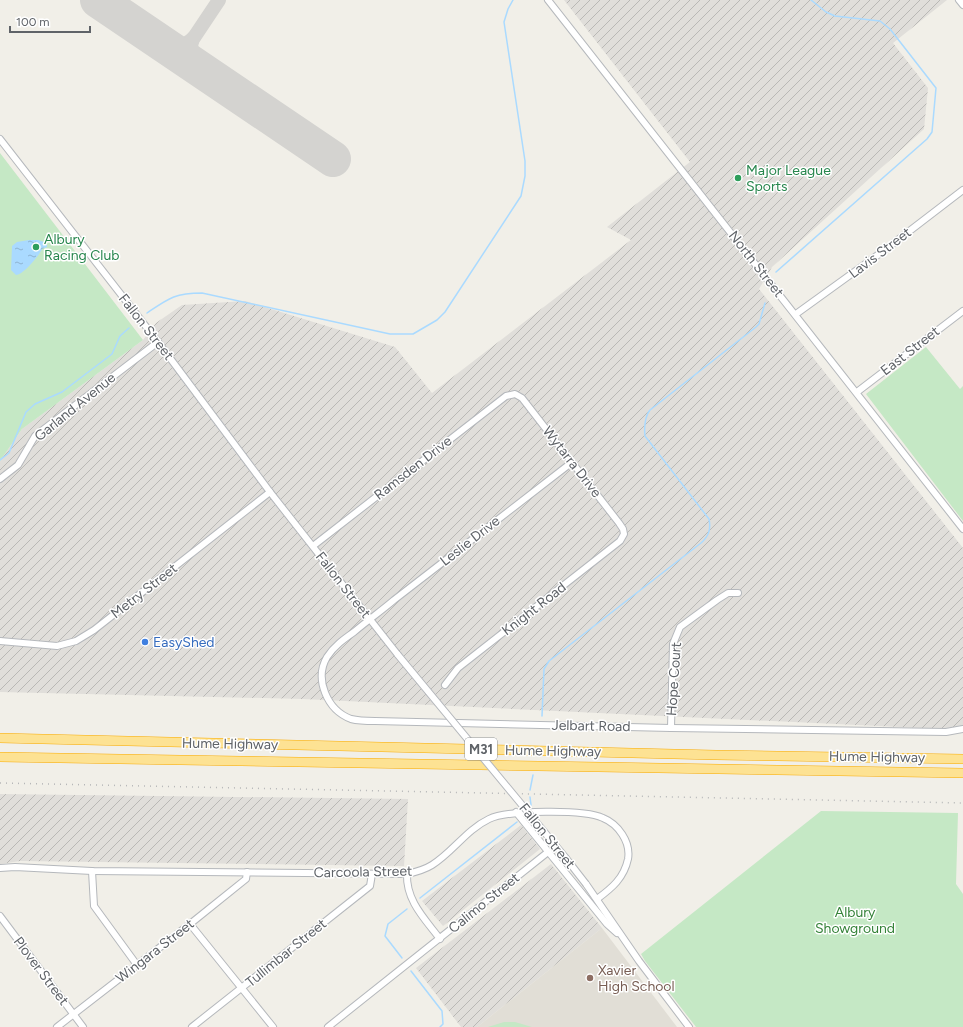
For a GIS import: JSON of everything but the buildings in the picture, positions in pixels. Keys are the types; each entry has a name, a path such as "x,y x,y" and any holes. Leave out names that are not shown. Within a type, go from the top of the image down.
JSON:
{"highway":[{"name":"Hume Highway","path":"0,738 716,755 963,759"},
{"name":"Hume Highway","path":"0,757 963,773"}],"street":[{"name":"North Street","path":"548,0 796,314 963,529"},
{"path":"959,0 963,5"},
{"name":"Fallon Street","path":"0,139 158,342 312,546 398,655 586,884 661,991 689,1027"},
{"name":"Lavis Street","path":"796,314 886,249 963,190"},
{"name":"East Street","path":"856,392 963,311"},
{"name":"Garland Avenue","path":"0,479 18,465 35,436 158,342"},
{"name":"Wytarra Drive","path":"514,394 522,398 619,523 624,534"},
{"name":"Ramsden Drive","path":"312,546 506,396 514,394"},
{"name":"Leslie Drive","path":"370,619 571,463"},
{"name":"Metry Street","path":"0,641 56,646 76,641 94,630 270,492"},
{"name":"Knight Road","path":"445,685 458,668 620,541 624,534"},
{"name":"Hope Court","path":"671,728 673,644 680,627 728,593 738,593"},
{"name":"Jelbart Road","path":"370,619 332,651 323,666 322,684 332,706 339,712 357,720 671,728 946,732 963,729"},
{"path":"943,758 944,773"},
{"path":"516,812 607,924 626,941"},
{"name":"Carcoola Street","path":"0,868 15,867 92,871 407,874 432,866 477,825 490,818 516,812 550,812 593,815 604,818 616,827 622,835 627,846 628,856 626,866 622,876 615,884 597,899"},
{"name":"Calimo Street","path":"328,1027 548,852"},
{"path":"92,871 94,906 137,965"},
{"name":"Wingara Street","path":"57,1027 246,879 246,872"},
{"name":"Tullimbar Street","path":"192,1027 242,989 370,886 372,874"},
{"path":"407,874 406,883 409,895 414,905 440,939"},
{"name":"Plover Street","path":"0,916 83,1027"},
{"path":"190,924 273,1027"}],"shaded area":[{"path":"564,0 947,0 893,43 928,88 924,129 772,267 759,289 963,548 963,730 303,699 0,692 0,461 22,429 143,340 156,323 182,305 245,301 395,347 432,393 631,240 607,227 690,162"},
{"path":"0,794 408,799 404,866 20,861 0,864"},
{"path":"521,825 540,849 443,926 422,901"},
{"path":"551,864 602,928 477,1027 461,1027 416,968"},
{"name":"Xavier High School","path":"602,928 677,1027 477,1027"}],"green space":[{"name":"Albury Racing Club","path":"0,153 143,340 22,429 0,461"},
{"path":"926,347 960,389 963,386 963,521 866,394"},
{"name":"Albury Showground","path":"821,811 958,813 956,884 963,894 963,1027 696,1027 645,961 641,954"},
{"path":"504,1022 515,1022 532,1027 488,1027"}],"water":[{"path":"38,240 47,243 47,247 42,249 27,269 16,275 11,270 12,246 17,242"}],"waterway":[{"path":"147,313 173,297 185,294 202,293 390,334 413,334 437,320 445,312 521,196 525,176 525,161 504,22 508,9 513,0"},
{"path":"776,272 927,139 932,132 936,88 890,29 880,21 835,16 826,12 811,0"},
{"path":"542,716 544,669 549,661 701,543 708,535 710,526 709,519 645,436 646,419 650,410 756,327 759,324 765,303"},
{"path":"0,460 9,453 26,412 35,404 62,392 112,354 120,336 129,328"},
{"path":"530,790 533,775"},
{"path":"530,797 531,805"},
{"path":"420,898 517,822"},
{"path":"402,958 385,936 388,924 407,909"},
{"path":"411,971 442,1011 443,1024 440,1027"}],"taxiway":[{"path":"219,0 193,39 191,48 193,57 197,64 211,77 235,93"},
{"path":"127,20 169,45 183,45 194,37"}],"runway":[{"path":"98,0 333,159"}],"railway":[{"path":"0,783 963,803"}],"place":[{"name":"Major League Sports","path":"738,178"},
{"name":"Albury Racing Club","path":"36,247"},
{"name":"EasyShed","path":"145,642"},
{"name":"Xavier High School","path":"590,978"}]}
